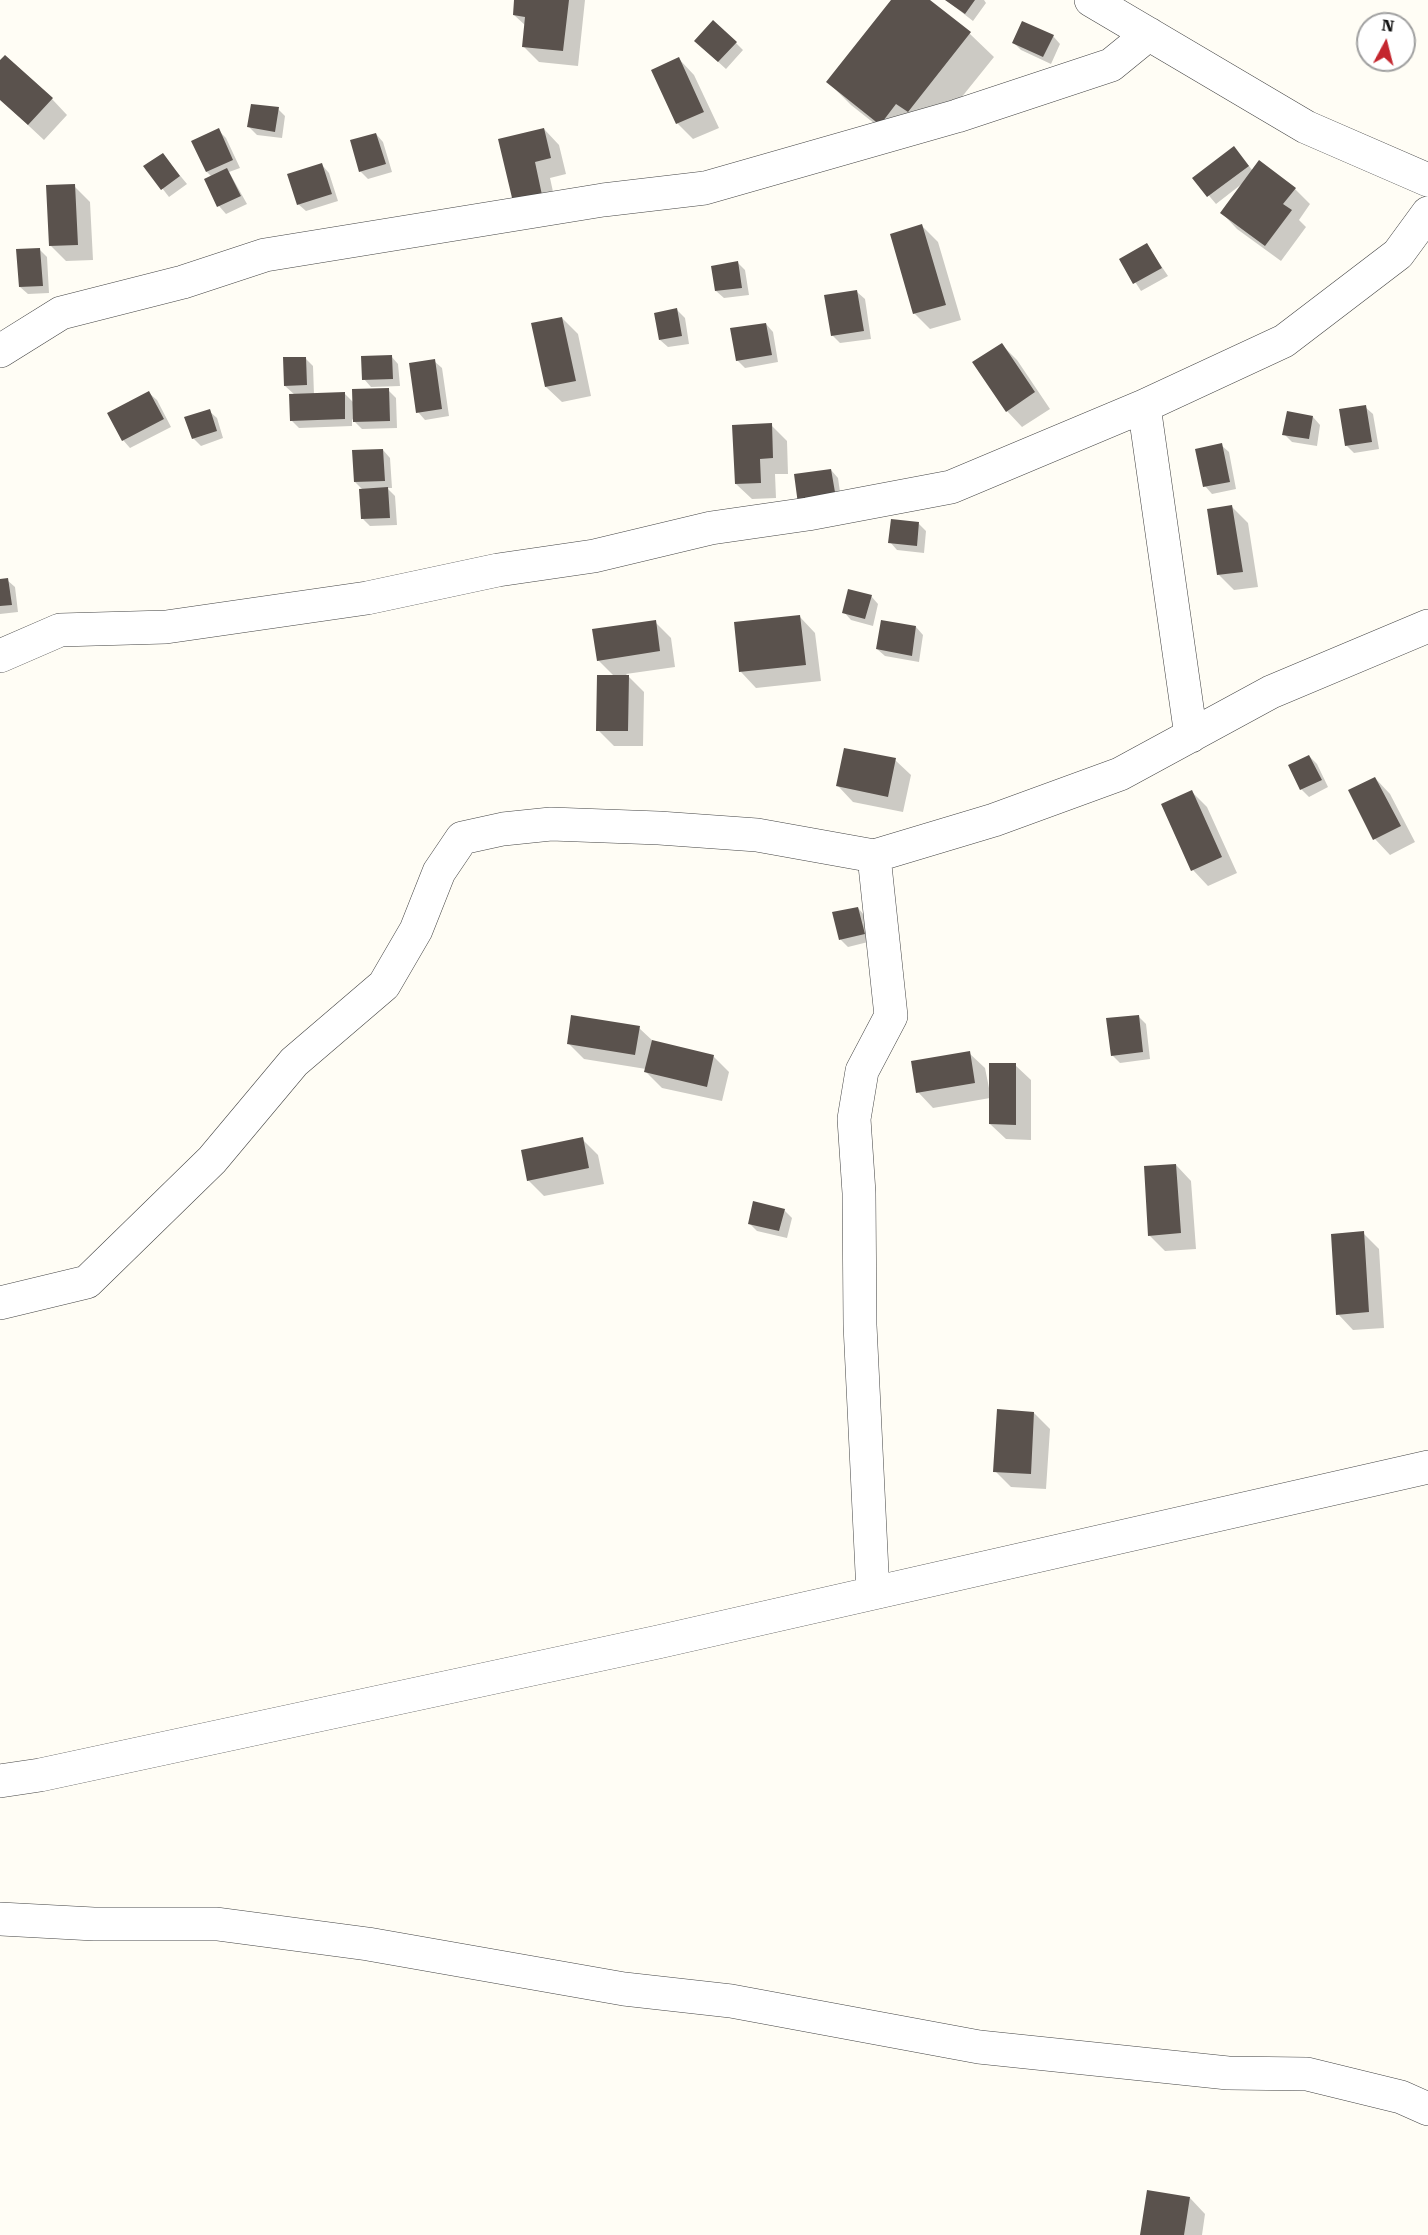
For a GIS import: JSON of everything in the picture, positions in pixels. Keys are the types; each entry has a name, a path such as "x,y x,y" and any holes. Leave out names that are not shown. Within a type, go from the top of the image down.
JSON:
{"street":[{"path":"1091,0 1306,127 1428,180"},
{"path":"0,351 61,313 183,282 265,255 603,200 705,188 957,116 1111,65 1149,34"},
{"path":"0,656 60,630 166,627 367,598 498,570 594,556 711,528 808,514 951,487 1144,406 1284,341 1398,254 1428,213"},
{"path":"1144,406 1191,736"},
{"path":"0,1303 87,1282 212,1160 294,1062 384,985 416,930 439,872 462,838 503,829 551,824 659,828 757,835 874,856 994,820 1120,774 1271,692 1428,626"},
{"path":"873,1593 860,1325 859,1193 854,1119 862,1071 891,1016 874,856"},
{"path":"0,1781 52,1773 873,1593 1428,1467"},
{"path":"0,1918 94,1924 228,1925 368,1944 624,1989 731,2001 979,2047 1228,2073 1307,2074 1401,2097 1428,2109"}],"building":[{"path":"514,0 569,0 563,51 522,47 525,17 513,15"},
{"path":"891,0 930,0 971,32 908,112 896,104 880,125 826,82"},
{"path":"945,0 975,0 965,14"},
{"path":"713,20 737,42 718,62 694,41"},
{"path":"1022,21 1054,35 1043,57 1012,43"},
{"path":"5,55 53,98 28,125 0,100 0,60"},
{"path":"679,57 704,112 676,124 651,70"},
{"path":"251,104 279,107 275,132 247,127"},
{"path":"219,128 233,160 206,172 191,141"},
{"path":"544,128 551,158 535,162 542,195 513,202 498,139"},
{"path":"376,133 386,164 359,172 350,140"},
{"path":"1234,146 1249,166 1207,197 1192,178"},
{"path":"163,153 180,176 161,190 143,166"},
{"path":"1259,160 1296,188 1283,204 1292,210 1265,246 1220,213"},
{"path":"322,163 332,194 297,205 287,174"},
{"path":"227,168 241,196 217,207 204,179"},
{"path":"75,184 78,245 49,246 46,185"},
{"path":"922,224 946,305 913,314 890,234"},
{"path":"1147,243 1162,268 1133,284 1119,259"},
{"path":"40,248 43,286 19,287 16,249"},
{"path":"738,261 742,288 715,291 711,266"},
{"path":"857,290 864,331 831,336 824,295"},
{"path":"677,308 682,336 659,340 654,313"},
{"path":"562,317 576,381 545,387 531,323"},
{"path":"766,323 772,355 736,361 730,328"},
{"path":"1002,343 1035,392 1006,412 972,362"},
{"path":"392,355 393,379 362,380 361,356"},
{"path":"283,357 306,357 307,385 284,386"},
{"path":"435,359 442,409 416,413 409,363"},
{"path":"389,388 390,421 353,422 352,389"},
{"path":"149,391 164,419 122,441 107,413"},
{"path":"345,392 345,419 290,421 289,394"},
{"path":"1366,405 1372,442 1345,446 1339,409"},
{"path":"210,409 217,431 192,439 184,417"},
{"path":"1287,411 1313,416 1309,439 1282,435"},
{"path":"772,423 773,458 760,459 761,483 735,484 732,425"},
{"path":"1222,443 1230,482 1203,487 1195,449"},
{"path":"383,449 385,481 354,482 352,450"},
{"path":"831,469 836,498 798,504 794,474"},
{"path":"388,487 390,518 361,519 359,489"},
{"path":"1232,505 1243,572 1217,575 1207,509"},
{"path":"891,519 919,522 917,546 888,543"},
{"path":"8,578 12,605 0,606 0,579"},
{"path":"848,589 872,595 865,619 842,613"},
{"path":"800,615 806,665 739,672 734,622"},
{"path":"656,620 660,651 597,661 592,629"},
{"path":"881,620 916,626 912,656 876,649"},
{"path":"597,675 629,675 628,731 596,731"},
{"path":"844,748 896,758 888,797 836,786"},
{"path":"1309,755 1322,780 1300,790 1288,765"},
{"path":"1375,777 1401,826 1373,840 1348,790"},
{"path":"1192,790 1222,857 1191,871 1161,804"},
{"path":"858,907 865,934 839,940 832,912"},
{"path":"571,1015 640,1026 635,1055 567,1044"},
{"path":"1139,1015 1143,1052 1111,1056 1106,1018"},
{"path":"652,1040 714,1055 707,1087 644,1072"},
{"path":"970,1051 975,1083 916,1093 911,1061"},
{"path":"989,1063 1016,1063 1016,1125 989,1124"},
{"path":"583,1137 589,1168 527,1181 521,1150"},
{"path":"1176,1164 1181,1233 1148,1236 1144,1166"},
{"path":"753,1201 785,1209 779,1231 748,1224"},
{"path":"1364,1231 1369,1312 1336,1315 1331,1234"},
{"path":"997,1409 1034,1412 1031,1474 993,1472"},
{"path":"1147,2190 1190,2197 1184,2235 1140,2235"}]}
